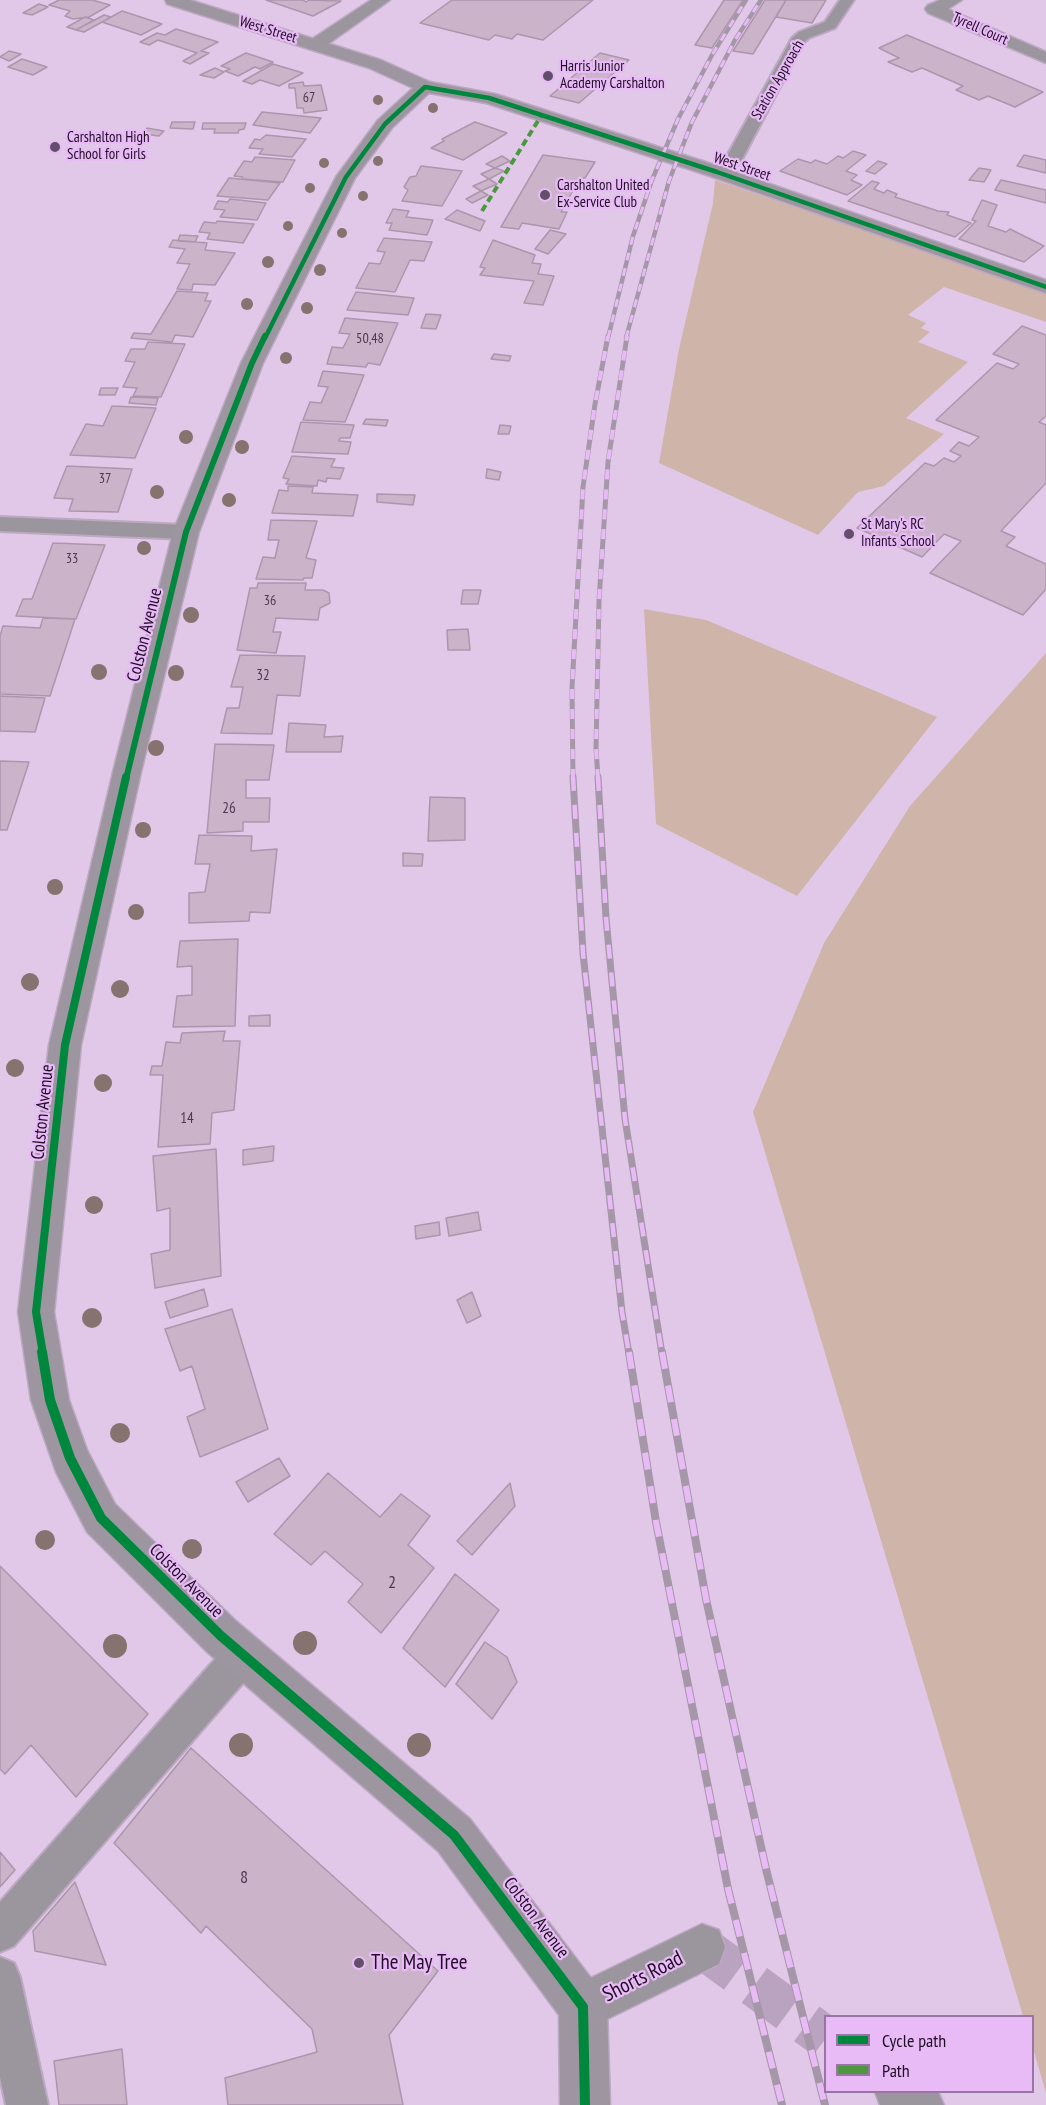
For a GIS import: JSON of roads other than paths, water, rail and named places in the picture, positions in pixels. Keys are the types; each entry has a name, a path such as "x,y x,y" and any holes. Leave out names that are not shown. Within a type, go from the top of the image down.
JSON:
{"street":[{"name":"West Street","path":"173,0 375,64 426,87 489,98 717,172 1046,287"},
{"path":"315,45 382,0"},
{"name":"Tyrell Court","path":"954,0 934,9 1046,58"},
{"name":"Colston Avenue","path":"426,87 385,124 346,177 252,363 186,532 127,772 65,1045 36,1312 50,1400 70,1458 101,1518 221,1636 454,1835 583,2007"},
{"name":"Shorts Road","path":"583,2007 702,1947"},
{"path":"583,2007 585,2105"},
{"path":"902,2093 919,2105"}],"lane":[{"name":"Station Approach","path":"717,172 734,159 797,41 804,35 831,25 847,0"},
{"path":"0,524 186,532"},
{"path":"0,1932 244,1654"},
{"path":"0,1977 27,2105"}],"tunnel":[{"path":"702,1947 824,2037"}],"railway":[{"path":"608,338 633,236 652,180 678,119 712,55 746,0"},
{"path":"626,338 669,181 692,122 735,40 761,0"},
{"path":"573,779 572,688 583,487 608,336"},
{"path":"598,779 596,748 599,601 608,462 627,336"},
{"path":"573,777 583,953 622,1312 629,1354"},
{"path":"598,777 606,918 625,1119 662,1354"},
{"path":"629,1352 656,1522 728,1889 782,2105"},
{"path":"662,1352 706,1599 766,1869 825,2105"}],"place":[{"name":"Harris Junior Academy Carshalton","path":"548,76"},
{"name":"Carshalton High School for Girls","path":"55,147"},
{"name":"Carshalton United Ex-Service Club","path":"545,195"},
{"name":"St Mary's RC Infants School","path":"849,534"},
{"name":"The May Tree","path":"359,1963"}]}
